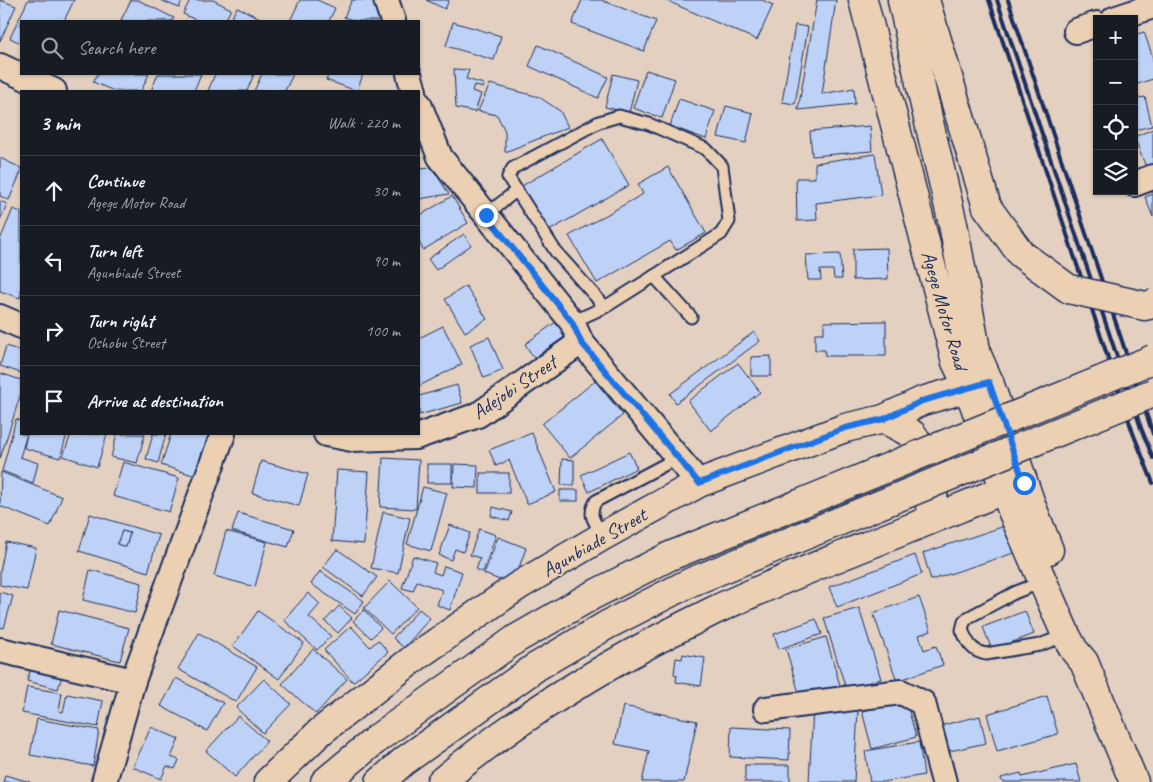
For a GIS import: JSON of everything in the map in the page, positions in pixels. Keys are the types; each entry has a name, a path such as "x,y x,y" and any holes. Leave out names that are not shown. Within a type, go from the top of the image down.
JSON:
{"main road":[{"name":"Agege Motor Road","path":"862,0 956,362 978,384 1032,506 1084,641 1084,662"},
{"name":"Agege Motor Road","path":"902,0 922,97 953,224 977,355 978,384 1013,513 1066,635 1074,650 1084,662 1134,782"},
{"path":"925,0 986,207 1021,254 1069,289 1145,306 1153,304"},
{"path":"325,782 379,737 516,639 591,596 670,556 1153,359"},
{"name":"Agunbiade Street","path":"268,782 320,732 417,656 518,586 603,536 699,483 845,428 884,419 922,401 978,384"},
{"path":"380,782 404,761 536,667 607,625 691,582 1153,393"},
{"path":"884,419 912,434 927,454 935,474 933,498 921,524"},
{"path":"441,782 516,725 590,678 660,638 713,611 800,572 1006,489"}],"street":[{"path":"386,0 394,20"},
{"path":"1126,15 1153,6"},
{"path":"0,66 52,90"},
{"path":"409,75 414,90"},
{"path":"420,109 429,158 486,215 577,332 699,483"},
{"path":"1138,183 1153,177"},
{"path":"0,317 20,326"},
{"name":"Adejobi Street","path":"331,435 352,439 416,437 478,415 577,332"},
{"path":"104,782 133,681 223,435"},
{"path":"0,650 133,681"},
{"path":"766,709 902,692 923,703 944,782"}],"lane":[{"path":"577,332 605,307 721,234 728,220 722,166 706,149 649,124 619,116 599,122 513,168 508,176 556,252 605,307"},
{"path":"486,215 517,190"},
{"path":"654,276 691,317"},
{"path":"603,536 592,516 592,509 596,502 679,457"},
{"path":"1044,581 1014,593 969,617 964,622 962,630 970,647 978,653 986,654 1040,645 1066,635"}],"building":[{"path":"0,0 16,6 0,41"},
{"path":"28,0 74,0 64,20 20,20 20,43 10,38"},
{"path":"131,0 138,0 174,18 173,20 121,20"},
{"path":"160,0 182,0 179,8"},
{"path":"190,0 213,0 231,9 226,20 196,20 183,14"},
{"path":"300,0 317,0 335,8 329,20 290,20"},
{"path":"352,0 378,0 384,6 378,20 352,20 344,17"},
{"path":"426,0 449,0 445,9"},
{"path":"582,0 601,0 656,21 644,51 572,24"},
{"path":"665,0 762,0 773,5 757,40"},
{"path":"817,0 836,0 822,94 854,88 855,104 798,110"},
{"path":"237,7 264,20 230,20"},
{"path":"453,22 501,36 494,60 446,46"},
{"path":"795,25 808,27 795,104 782,102"},
{"path":"1144,32 1153,58 1153,79 1138,84 1138,60 1138,34"},
{"path":"538,45 608,77 598,98 529,66"},
{"path":"454,69 469,70 466,79 484,84 482,88 474,85 472,91 481,94 475,112 456,108"},
{"path":"646,70 675,79 662,118 633,108"},
{"path":"613,74 637,80 629,113 605,107"},
{"path":"96,75 149,75 141,90 112,90 93,82"},
{"path":"158,75 201,75 194,90 151,90"},
{"path":"215,75 254,75 247,90 208,90"},
{"path":"262,75 293,75 285,90 254,90"},
{"path":"328,75 363,75 357,90 326,80"},
{"path":"490,84 539,97 560,111 568,127 505,152 505,131 497,115 478,111"},
{"path":"1145,97 1152,126 1138,129 1138,98"},
{"path":"679,99 715,111 706,139 670,126"},
{"path":"726,106 753,113 746,143 718,137"},
{"path":"870,126 872,151 812,156 810,131"},
{"path":"1153,129 1153,165 1146,167 1138,147 1138,135"},
{"path":"602,139 629,185 547,232 520,187"},
{"path":"875,154 881,195 816,203 817,220 797,221 796,178 815,178 815,163"},
{"path":"0,158 20,168 20,174 9,200 0,196"},
{"path":"668,167 706,233 676,250 670,241 597,283 569,236 643,194 638,184"},
{"path":"432,168 449,194 420,199 420,169"},
{"path":"1153,194 1153,217 1145,197"},
{"path":"452,196 468,223 423,250 420,244 420,215"},
{"path":"0,201 7,204 0,220"},
{"path":"13,209 20,212 20,298 0,291 0,240"},
{"path":"464,234 471,245 436,270 428,259"},
{"path":"887,248 888,279 853,280 853,249"},
{"path":"840,254 842,279 834,279 833,270 820,270 821,280 808,280 806,255"},
{"path":"466,286 487,319 465,332 445,299"},
{"path":"886,321 886,356 825,356 825,350 815,350 815,333 824,333 824,322"},
{"path":"556,322 566,336 534,358 525,344"},
{"path":"443,326 462,364 420,385 420,338"},
{"path":"754,332 760,341 676,403 670,394"},
{"path":"489,337 503,370 484,378 470,345"},
{"path":"6,346 20,351 20,373 0,366"},
{"path":"771,356 771,376 751,376 751,357"},
{"path":"738,363 760,392 711,431 688,401"},
{"path":"0,373 20,380 20,396 0,459"},
{"path":"595,381 623,415 570,458 542,424"},
{"path":"457,385 462,403 420,415 420,396"},
{"path":"16,419 20,421 20,435 27,435 20,457 38,463 33,483 2,471"},
{"path":"532,433 556,492 527,504 509,460 496,466 489,450"},
{"path":"27,435 67,435 60,458 24,448"},
{"path":"71,435 107,435 97,467 63,456"},
{"path":"117,435 145,435 137,463 111,457"},
{"path":"153,435 166,435 158,463 146,459"},
{"path":"171,435 209,435 196,476 161,465"},
{"path":"629,452 637,468 589,492 581,475"},
{"path":"383,458 419,460 416,509 380,507"},
{"path":"562,459 574,460 574,486 561,485"},
{"path":"261,461 308,474 299,506 252,493"},
{"path":"123,462 179,478 169,512 113,496"},
{"path":"427,464 452,464 452,483 427,483"},
{"path":"454,464 478,465 477,488 453,487"},
{"path":"337,470 369,472 364,544 332,541"},
{"path":"1,472 62,497 50,526 0,506"},
{"path":"480,473 509,473 509,493 480,493"},
{"path":"423,487 447,493 431,551 407,544"},
{"path":"560,490 578,490 578,501 560,501"},
{"path":"493,507 512,512 509,521 491,516"},
{"path":"383,512 410,518 398,573 371,568"},
{"path":"238,513 294,529 288,547 232,531"},
{"path":"90,514 159,535 148,572 79,551","holes":["122,531 130,533 126,547 117,544"]},
{"path":"1011,524 1020,551 931,580 923,553"},
{"path":"450,525 470,533 463,552 455,549 451,560 439,555"},
{"path":"479,529 496,535 483,572 476,570 480,558 470,555"},
{"path":"122,531 130,533 126,547 117,544"},
{"path":"226,531 267,542 255,587 214,576"},
{"path":"498,537 526,548 513,585 484,574"},
{"path":"6,542 36,548 27,590 0,585 0,572"},
{"path":"337,549 377,577 363,596 323,567"},
{"path":"915,555 922,574 837,607 829,587"},
{"path":"413,556 436,563 433,572 441,575 444,566 462,572 450,610 437,605 442,590 417,581 413,591 402,588"},
{"path":"90,570 142,583 135,613 83,600"},
{"path":"320,571 364,601 355,614 311,584"},
{"path":"390,581 417,607 391,634 364,608"},
{"path":"0,592 13,596 4,628 0,627"},
{"path":"308,593 320,604 309,617 331,636 317,650 284,620"},
{"path":"919,597 931,631 919,635 924,650 936,646 943,665 897,681 873,613"},
{"path":"339,606 352,618 338,633 325,621"},
{"path":"859,608 881,679 846,689 824,618"},
{"path":"419,609 430,618 404,648 393,638"},
{"path":"59,610 129,628 120,661 51,644"},
{"path":"364,610 381,628 371,638 353,621"},
{"path":"258,611 304,643 279,679 233,646"},
{"path":"1025,611 1034,634 992,650 983,627"},
{"path":"816,619 822,634 779,649 774,634"},
{"path":"351,626 370,647 378,640 388,652 353,682 324,650"},
{"path":"199,633 257,667 236,702 178,669"},
{"path":"826,637 841,689 801,700 786,649"},
{"path":"313,649 347,679 316,714 282,684"},
{"path":"683,654 705,658 701,686 676,682 677,675 674,674 676,658 682,659"},
{"path":"31,668 62,676 58,689 27,681"},
{"path":"176,678 223,703 207,731 161,706"},
{"path":"264,679 291,704 263,733 236,708"},
{"path":"27,687 62,693 59,711 63,712 67,694 103,701 98,727 22,713"},
{"path":"1047,696 1058,734 997,751 987,714"},
{"path":"906,700 916,737 872,749 862,711"},
{"path":"623,706 697,721 684,782 642,782 649,751 615,744"},
{"path":"813,708 858,710 854,782 809,782"},
{"path":"238,716 267,741 235,777 206,751"},
{"path":"980,716 986,743 945,752 939,726"},
{"path":"37,719 99,730 93,766 30,755"},
{"path":"151,727 179,739 171,757 179,760 175,769 167,766 161,779 133,767"},
{"path":"731,727 790,730 789,760 730,757"},
{"path":"919,742 924,775 883,782 870,782 865,751"},
{"path":"1076,764 1081,782 1002,782 1001,778 1021,773 1022,777"},
{"path":"745,765 790,765 790,782 745,782"},
{"path":"5,775 30,782 3,782"}],"railway":[{"path":"989,0 1133,433 1153,483"},
{"path":"997,0 1141,428 1153,458"},
{"path":"1008,0 1153,434"}],"route":[{"path":"486,215 572,322 581,342 699,483 845,428 884,419 922,401 989,382 1024,483"}]}
